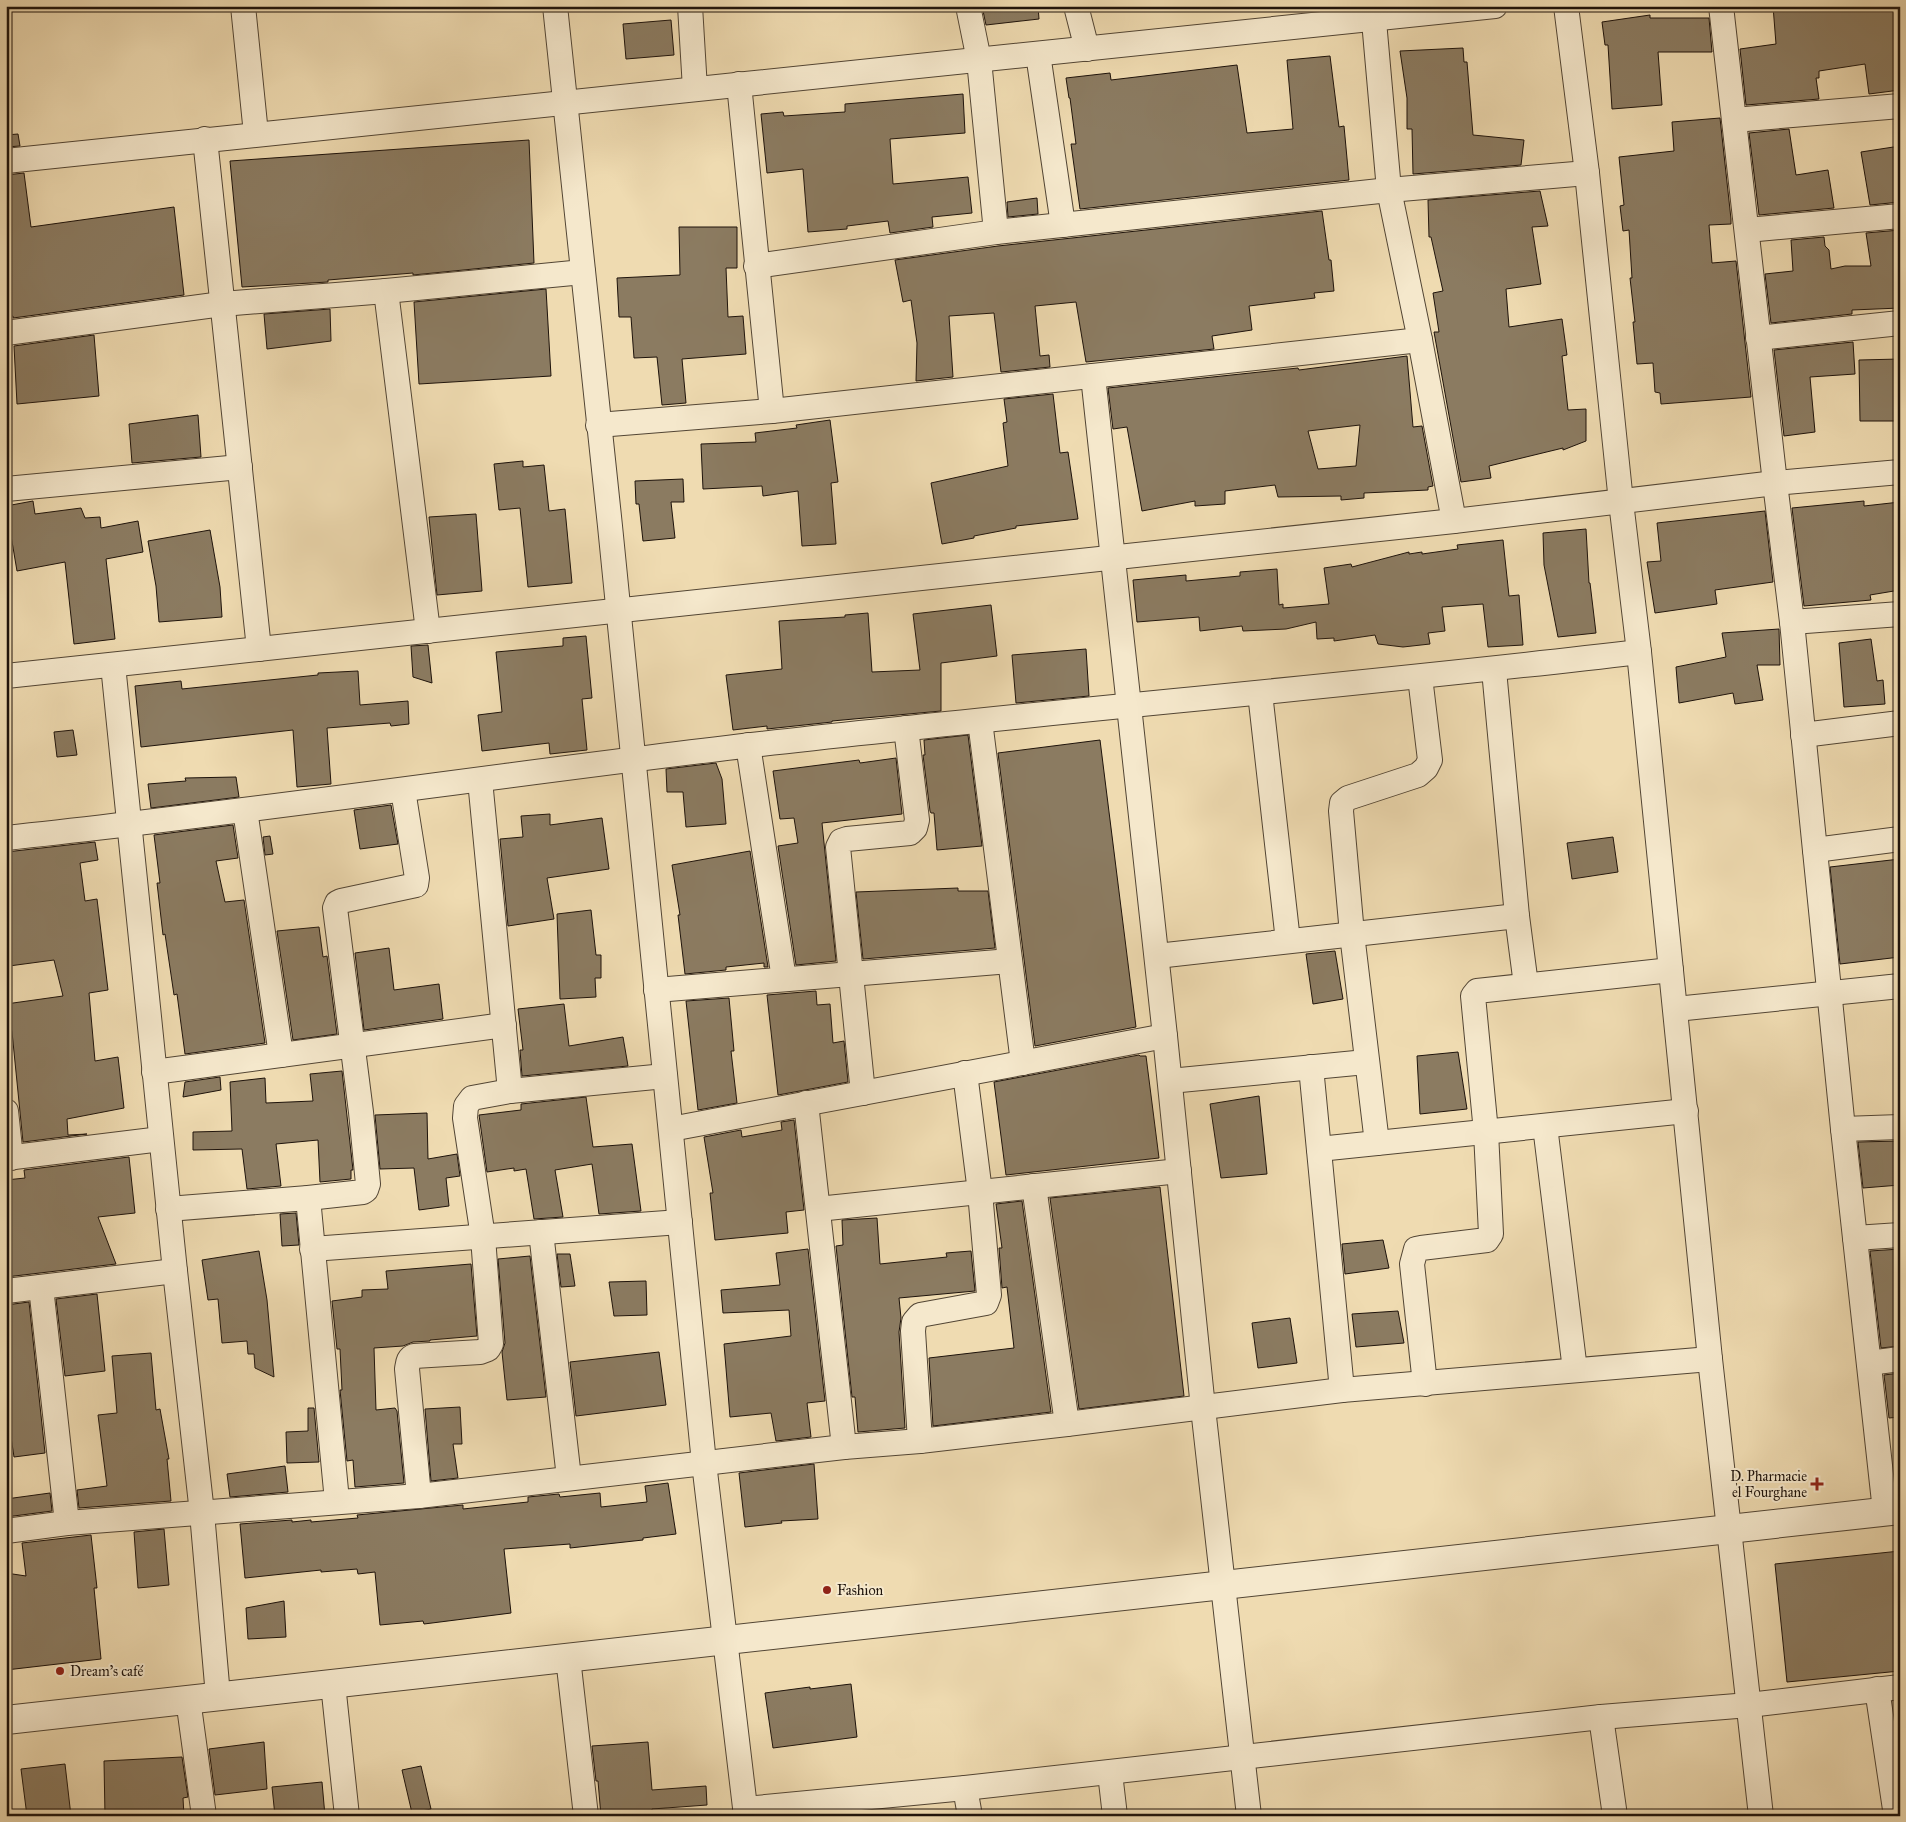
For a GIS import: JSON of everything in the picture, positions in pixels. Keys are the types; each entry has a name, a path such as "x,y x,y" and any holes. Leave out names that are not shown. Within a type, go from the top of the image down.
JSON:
{"street":[{"path":"243,6 256,134"},
{"path":"556,6 704,1463 745,1812 884,1806 966,1788 1601,1717 1749,1705 1888,1688 1896,1816"},
{"path":"690,6 695,89"},
{"path":"968,6 980,60 996,232"},
{"path":"1076,6 1087,49"},
{"path":"6,161 738,84 1374,21 1406,11 1496,6"},
{"path":"1566,6 1587,172 1621,502 1639,652 1710,1359 1761,1816"},
{"path":"6,1720 1892,1511 1869,1363 1814,850 1792,622 1774,483 1721,6"},
{"path":"1374,21 1389,190 1420,340 1454,521"},
{"path":"1038,54 1063,225"},
{"path":"738,84 772,410"},
{"path":"1734,120 1900,106"},
{"path":"205,139 259,649"},
{"path":"756,266 996,232 1389,190 1587,172"},
{"path":"1747,230 1900,216"},
{"path":"6,333 222,304 386,291 583,272"},
{"path":"386,291 428,631"},
{"path":"1758,338 1900,324"},
{"path":"598,425 772,410 1420,340"},
{"path":"1093,376 1170,1081 1203,1408 1249,1816"},
{"path":"6,489 240,467"},
{"path":"6,676 1454,521 1774,483 1900,472"},
{"path":"1792,622 1900,614"},
{"path":"6,838 129,825 748,745 1494,670 1639,652"},
{"path":"113,665 168,1209 202,1513 218,1696"},
{"path":"1494,670 1517,916 1526,985"},
{"path":"1377,1143 1366,1062 1340,811 1342,804 1348,798 1418,775 1426,768 1430,760 1420,677"},
{"path":"1260,693 1288,942"},
{"path":"980,721 1023,1063"},
{"path":"1804,735 1900,723"},
{"path":"863,1093 838,847 841,841 847,839 910,833 915,828 918,820 906,728"},
{"path":"748,745 784,979"},
{"path":"480,780 510,1091"},
{"path":"168,1209 308,1198 363,1192 366,1190 368,1184 361,1112 336,908 337,903 341,901 416,885 417,878 403,790"},
{"path":"245,810 281,1055"},
{"path":"1814,850 1900,838"},
{"path":"1156,956 1517,916"},
{"path":"656,990 1010,961"},
{"path":"1425,1384 1412,1264 1416,1249 1487,1240 1490,1238 1492,1230 1486,1132 1472,996 1477,992 1526,985 1671,970"},
{"path":"1676,1009 1900,986"},
{"path":"154,1072 504,1025"},
{"path":"671,1129 1165,1036"},
{"path":"1170,1081 1366,1062"},
{"path":"1311,1067 1342,1390"},
{"path":"920,1441 914,1322 920,1315 986,1303 988,1299 980,1192 965,1073"},
{"path":"419,1496 408,1361 414,1356 480,1352 488,1350 491,1344 483,1237 465,1118 466,1106 472,1098 510,1091 666,1076"},
{"path":"806,1103 844,1447"},
{"path":"6,1111 9,1158 161,1138"},
{"path":"1319,1149 1686,1112"},
{"path":"1545,1126 1575,1370"},
{"path":"1843,1129 1900,1127"},
{"path":"818,1209 1179,1171"},
{"path":"1034,1186 1067,1424"},
{"path":"308,1198 337,1501"},
{"path":"312,1249 680,1222"},
{"path":"540,1232 568,1478"},
{"path":"1855,1238 1900,1235"},
{"path":"6,1291 175,1271"},
{"path":"41,1287 67,1523"},
{"path":"6,1531 67,1523 419,1496 844,1447 920,1441 1342,1390 1710,1359"},
{"path":"1869,1363 1900,1359"},
{"path":"568,1658 586,1816"},
{"path":"333,1684 347,1816"},
{"path":"188,1699 204,1816"},
{"path":"1601,1717 1615,1816"},
{"path":"1110,1773 1116,1816"},
{"path":"966,1788 970,1816"}],"building":[{"path":"982,6 1038,6 1039,19 986,25"},
{"path":"1773,6 1899,6 1900,90 1869,94 1865,64 1819,71 1819,78 1816,78 1819,99 1746,105 1740,49 1776,44"},
{"path":"1650,15 1650,18 1709,18 1712,52 1658,52 1662,105 1612,109 1608,45 1605,45 1602,22"},
{"path":"671,20 674,55 626,59 623,24"},
{"path":"1463,48 1464,62 1467,62 1473,135 1524,140 1521,165 1413,174 1412,129 1407,129 1407,98 1400,51"},
{"path":"1330,56 1339,127 1344,126 1349,180 1080,209 1071,144 1076,144 1066,78 1110,73 1111,80 1237,65 1247,133 1293,129 1287,60"},
{"path":"963,94 965,133 890,139 893,184 968,177 972,213 932,217 933,227 890,233 888,221 847,226 847,229 808,232 803,169 767,173 761,114 783,112 784,116 845,112 845,104"},
{"path":"1720,118 1731,224 1709,225 1712,263 1736,261 1751,397 1661,404 1660,393 1655,392 1653,363 1637,364 1630,278 1632,278 1629,230 1623,231 1620,206 1624,205 1619,157 1674,151 1672,122"},
{"path":"1789,129 1796,175 1828,170 1834,208 1759,215 1749,133"},
{"path":"18,134 20,146 6,147 6,135"},
{"path":"529,140 534,263 413,275 413,273 328,280 328,282 242,287 230,161"},
{"path":"1900,146 1900,202 1870,205 1861,152"},
{"path":"24,173 31,227 174,207 184,295 13,318 13,316 6,317 6,175"},
{"path":"1540,191 1548,226 1532,227 1541,284 1506,289 1509,327 1562,319 1567,355 1562,356 1568,410 1586,409 1586,441 1563,450 1563,448 1489,466 1491,478 1461,482 1434,332 1439,332 1433,293 1443,291 1431,237 1429,237 1428,200"},
{"path":"1037,198 1038,214 1008,217 1007,202"},
{"path":"1322,211 1329,260 1331,260 1334,291 1314,293 1315,298 1249,306 1252,330 1212,336 1214,349 1086,362 1076,302 1035,306 1040,356 1049,355 1050,367 1001,372 994,313 949,316 953,377 916,381 917,343 911,300 903,302 895,260 998,246"},
{"path":"679,227 737,227 737,268 726,268 728,317 743,316 746,354 682,359 686,403 662,405 657,357 634,358 631,317 619,317 617,278 680,275"},
{"path":"1900,230 1900,260 1898,260 1900,308 1852,310 1852,314 1771,323 1765,274 1793,271 1791,240 1824,237 1825,246 1829,250 1831,269 1845,266 1871,266 1866,233"},
{"path":"546,289 551,376 419,384 414,302"},
{"path":"330,309 331,341 267,349 264,314"},
{"path":"94,335 99,396 17,404 14,346"},
{"path":"1853,342 1855,374 1810,377 1815,432 1784,436 1774,350"},
{"path":"1407,356 1413,427 1422,426 1433,486 1428,487 1428,490 1364,493 1364,498 1341,500 1341,496 1278,497 1275,485 1225,491 1225,504 1195,506 1195,501 1142,511 1127,427 1113,429 1108,388 1298,368 1299,370","holes":["1360,425 1356,466 1318,469 1308,431"]},
{"path":"1900,359 1900,421 1860,421 1859,360"},
{"path":"1053,394 1060,453 1068,452 1078,519 1016,526 1016,528 942,544 931,483 1008,466 1003,423 1007,422 1004,399"},
{"path":"198,415 201,457 132,463 129,424"},
{"path":"830,420 838,482 831,483 836,544 802,546 798,491 763,496 762,486 703,489 701,444 756,442 755,433 797,428 796,425"},
{"path":"523,461 523,467 544,465 549,511 565,509 572,583 528,587 520,508 499,510 494,464"},
{"path":"683,479 684,502 671,502 675,538 643,541 639,504 636,504 635,481"},
{"path":"33,501 35,514 81,508 85,518 100,517 101,528 138,521 143,552 106,559 115,639 74,644 65,562 17,571 6,506"},
{"path":"1864,501 1864,506 1900,502 1900,590 1870,595 1871,600 1804,606 1792,508"},
{"path":"1765,511 1773,582 1715,590 1717,604 1655,613 1647,562 1661,561 1657,523"},
{"path":"476,514 482,591 437,595 429,517"},
{"path":"1586,529 1589,583 1596,633 1558,637 1544,565 1543,533"},
{"path":"210,530 220,587 222,617 159,622 156,586 148,541"},
{"path":"1503,540 1509,596 1519,595 1523,645 1488,647 1483,604 1442,607 1445,631 1428,633 1430,644 1403,647 1378,644 1375,635 1334,641 1334,638 1317,639 1316,622 1286,629 1243,631 1242,626 1200,631 1199,617 1137,622 1133,580 1186,575 1186,581 1240,576 1240,572 1277,569 1279,605 1283,604 1283,608 1329,604 1324,568 1351,564 1352,567 1409,552 1409,554 1422,552 1422,554 1458,549 1457,545"},
{"path":"991,605 997,656 941,663 941,711 767,729 767,726 733,730 726,675 782,669 779,621 845,617 845,615 868,613 872,672 920,670 913,614"},
{"path":"1779,629 1780,665 1757,665 1763,700 1735,704 1733,693 1679,703 1676,667 1726,657 1722,633"},
{"path":"586,636 592,698 582,699 587,750 550,754 549,743 482,751 478,715 502,712 496,652 563,646 563,638"},
{"path":"1871,639 1877,681 1883,680 1885,704 1844,707 1839,643"},
{"path":"428,645 432,683 413,677 411,646"},
{"path":"1086,649 1089,696 1016,703 1012,655"},
{"path":"358,671 360,705 408,701 409,724 391,726 390,723 327,728 331,784 297,787 293,730 141,747 135,686 181,681 182,689 318,675 318,673"},
{"path":"73,730 77,755 57,757 54,732"},
{"path":"968,735 982,846 937,850 934,813 930,811 923,755 925,755 924,740"},
{"path":"1100,740 1136,1027 1035,1046 998,753"},
{"path":"896,758 902,814 822,823 836,961 796,965 778,846 798,843 794,818 780,819 773,771 859,760 860,763"},
{"path":"716,763 722,779 726,824 686,827 683,792 667,792 666,769"},
{"path":"236,777 239,797 151,808 148,784 186,781 185,778"},
{"path":"391,805 398,844 360,849 354,810"},
{"path":"550,814 550,825 602,818 609,869 547,878 554,919 508,926 500,839 523,837 521,816"},
{"path":"233,825 238,858 216,861 225,902 244,900 265,1043 185,1054 177,994 174,995 165,934 163,935 157,883 160,883 154,835"},
{"path":"270,836 273,854 265,855 263,837"},
{"path":"1613,837 1618,872 1572,879 1567,843"},
{"path":"95,842 98,860 80,863 85,901 97,899 108,990 89,993 95,1061 118,1057 124,1108 67,1119 68,1135 87,1134 23,1142 12,1032 6,1004 63,996 54,960 9,966 6,947 6,852"},
{"path":"750,851 768,967 764,967 764,963 726,967 726,970 685,974 678,915 680,915 672,865"},
{"path":"1900,859 1900,957 1840,964 1830,867"},
{"path":"958,888 958,891 988,891 995,948 863,959 856,892"},
{"path":"591,910 596,955 601,955 601,978 595,978 596,997 560,999 557,914"},
{"path":"319,927 323,957 327,956 337,1034 293,1040 277,931"},
{"path":"389,948 394,990 439,984 443,1019 364,1030 355,953"},
{"path":"1335,951 1343,999 1313,1004 1306,954"},
{"path":"816,991 817,1005 830,1004 833,1043 844,1041 848,1082 778,1095 767,995"},
{"path":"729,998 734,1051 731,1051 737,1103 698,1110 686,1001"},
{"path":"564,1004 569,1046 623,1037 628,1066 522,1076 520,1050 523,1050 518,1009"},
{"path":"1458,1052 1467,1109 1420,1114 1417,1056"},
{"path":"1139,1055 1146,1056 1159,1158 1006,1175 994,1082"},
{"path":"342,1071 353,1170 351,1170 351,1179 320,1182 318,1140 276,1144 281,1186 247,1189 242,1149 193,1150 193,1132 232,1131 230,1082 265,1078 266,1103 313,1101 310,1074"},
{"path":"220,1077 221,1090 183,1097 185,1082"},
{"path":"1259,1096 1267,1174 1221,1178 1210,1104"},
{"path":"586,1097 593,1147 632,1144 641,1211 599,1214 592,1164 555,1170 563,1217 534,1219 526,1169 514,1171 514,1168 487,1172 479,1115 521,1110 521,1104"},
{"path":"427,1113 428,1159 457,1154 460,1176 446,1178 449,1206 419,1210 414,1168 380,1169 375,1115"},
{"path":"794,1120 804,1210 786,1212 788,1233 715,1240 710,1193 713,1193 704,1137 741,1130 742,1137 782,1130 781,1122"},
{"path":"1900,1141 1900,1185 1863,1188 1858,1142"},
{"path":"129,1157 135,1213 98,1217 116,1264 6,1277 6,1180 25,1178 24,1170"},
{"path":"1160,1187 1184,1396 1079,1409 1050,1198"},
{"path":"1022,1201 1051,1412 933,1426 929,1358 1014,1348 1007,1287 1002,1288 999,1248 1002,1248 996,1204"},
{"path":"296,1213 299,1245 282,1246 280,1214"},
{"path":"877,1218 880,1264 947,1257 946,1253 971,1251 975,1291 899,1298 901,1318 899,1332 905,1428 858,1432 855,1397 852,1397 836,1246 843,1245 842,1220"},
{"path":"1383,1240 1389,1268 1345,1274 1342,1244"},
{"path":"808,1249 825,1401 807,1403 811,1437 776,1441 771,1413 730,1417 724,1344 791,1336 789,1310 723,1313 721,1290 780,1285 776,1253"},
{"path":"1900,1249 1900,1346 1881,1348 1870,1251"},
{"path":"259,1251 267,1300 274,1377 255,1368 254,1354 248,1354 247,1341 222,1343 218,1299 208,1300 202,1260"},
{"path":"557,1254 570,1254 575,1286 561,1287"},
{"path":"530,1256 546,1397 507,1400 502,1352 505,1343 498,1259"},
{"path":"471,1264 477,1336 374,1348 376,1410 395,1408 397,1411 404,1483 355,1487 353,1460 347,1461 340,1390 342,1390 340,1349 337,1349 332,1301 362,1297 362,1290 388,1289 386,1271"},
{"path":"646,1281 647,1315 614,1316 609,1282"},
{"path":"97,1294 105,1371 65,1376 56,1299"},
{"path":"29,1302 45,1453 14,1457 6,1403 6,1305"},
{"path":"1398,1311 1404,1343 1356,1347 1352,1314"},
{"path":"1290,1318 1297,1363 1258,1368 1252,1323"},
{"path":"659,1352 666,1405 576,1416 570,1362"},
{"path":"151,1353 156,1410 160,1409 169,1459 167,1459 171,1501 79,1508 77,1490 107,1486 98,1415 117,1413 112,1356"},
{"path":"1900,1373 1900,1417 1889,1418 1884,1375"},
{"path":"460,1407 462,1444 453,1444 458,1478 431,1481 425,1409"},
{"path":"308,1408 314,1408 319,1462 287,1463 286,1432 308,1431"},
{"path":"814,1464 818,1519 781,1521 782,1523 745,1527 739,1473"},
{"path":"285,1466 288,1492 230,1497 227,1474"},
{"path":"668,1483 676,1534 643,1538 643,1540 570,1548 570,1544 504,1549 511,1613 424,1624 423,1621 380,1625 375,1572 358,1574 357,1569 321,1572 321,1570 245,1578 240,1524 292,1520 292,1522 311,1520 311,1522 358,1518 357,1515 463,1505 463,1509 528,1502 528,1497 559,1494 560,1497 600,1493 601,1507 647,1502 645,1486"},
{"path":"50,1493 52,1511 6,1517 6,1499"},
{"path":"164,1529 169,1585 138,1588 134,1532"},
{"path":"91,1535 97,1588 94,1588 101,1659 6,1670 6,1573 26,1576 22,1543"},
{"path":"1900,1551 1900,1671 1787,1682 1775,1564"},
{"path":"284,1601 286,1637 248,1639 246,1608"},
{"path":"851,1684 857,1737 773,1748 765,1693"},
{"path":"264,1742 267,1789 215,1795 209,1749"},
{"path":"648,1742 652,1790 706,1786 707,1805 652,1809 652,1812 601,1816 592,1746"},
{"path":"182,1757 188,1797 183,1798 184,1816 105,1816 104,1761"},
{"path":"65,1764 71,1816 27,1816 21,1769"},
{"path":"421,1766 431,1809 412,1813 402,1770"},
{"path":"322,1782 325,1816 275,1816 272,1787"}],"place":[{"name":"D. Pharmacie el Fourghane","path":"1817,1484"},
{"name":"Fashion","path":"827,1590"},
{"name":"Dream's café","path":"60,1671"}]}
